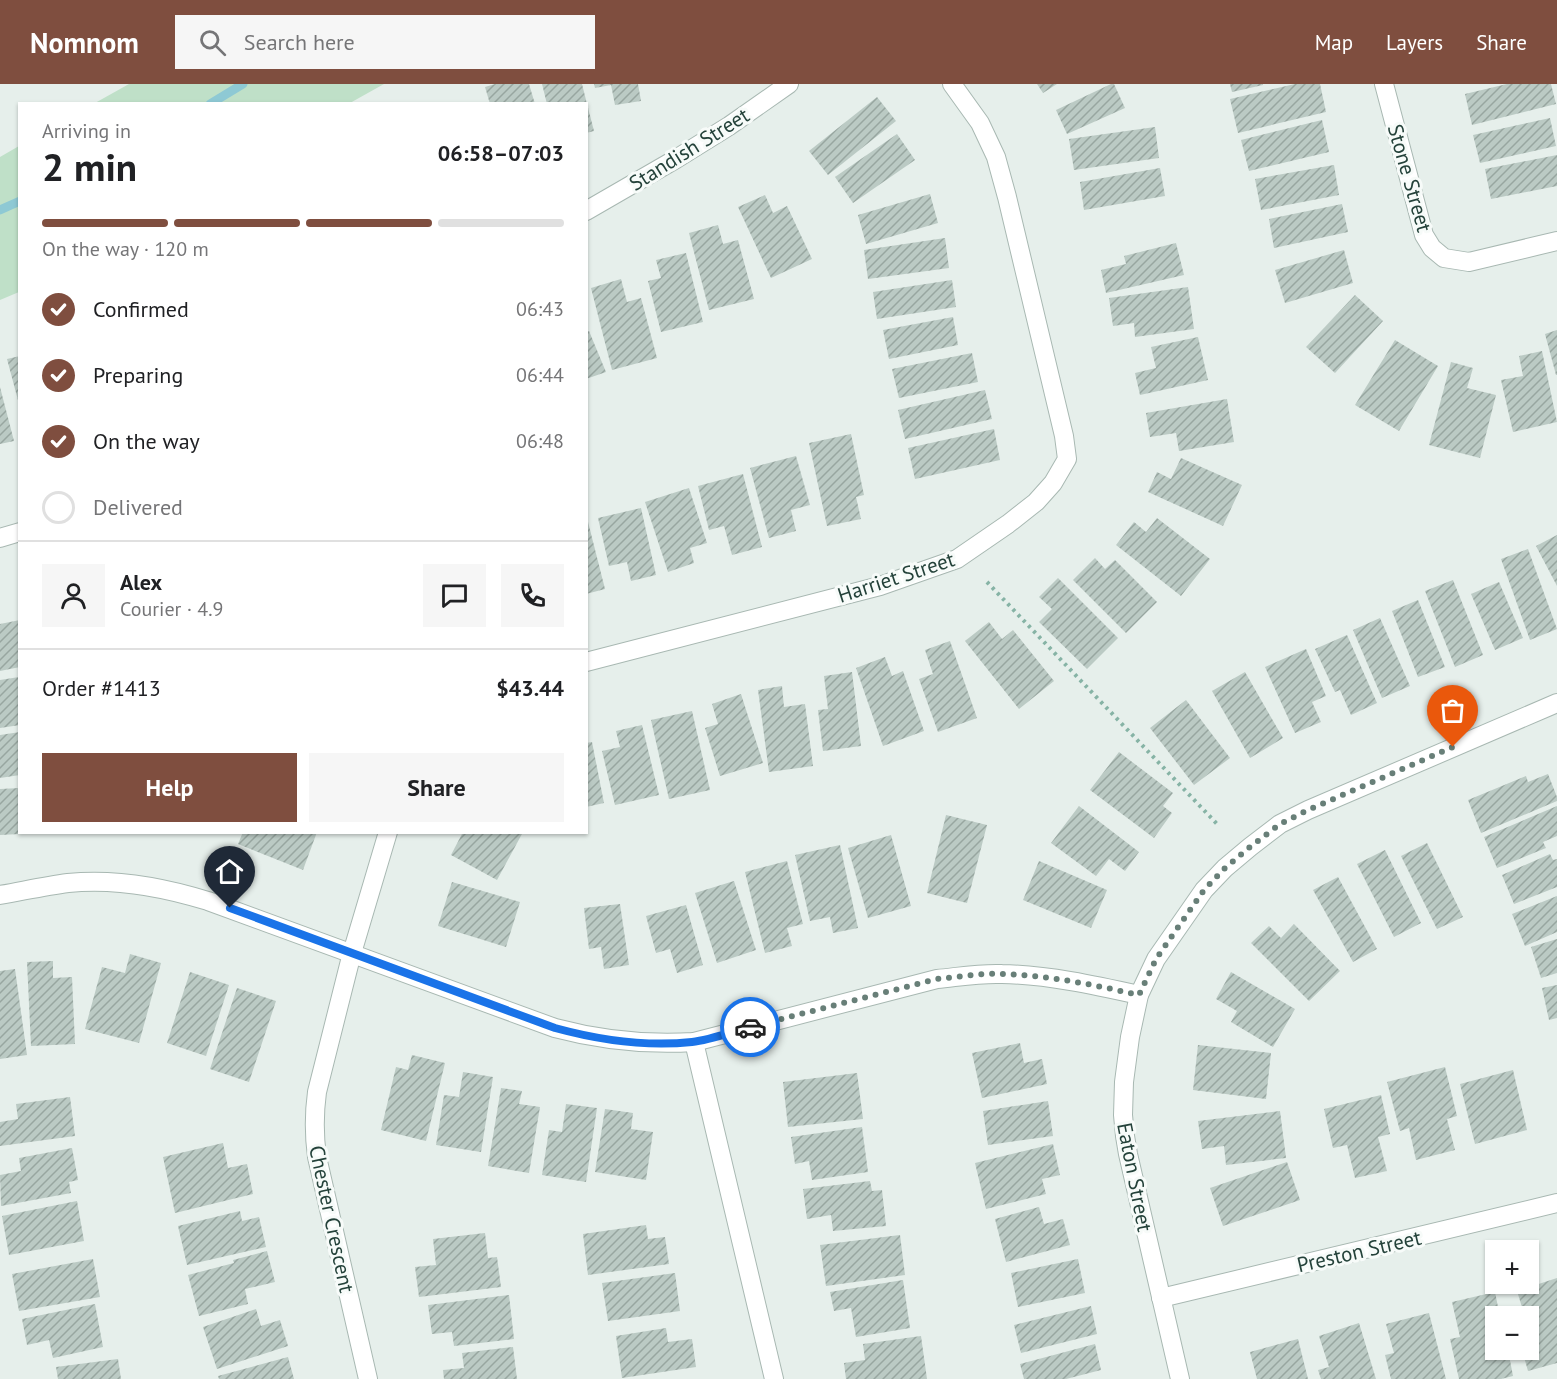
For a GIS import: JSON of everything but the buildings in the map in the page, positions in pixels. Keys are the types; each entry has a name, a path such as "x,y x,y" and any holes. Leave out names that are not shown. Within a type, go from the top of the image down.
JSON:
{"street":[{"name":"Standish Street","path":"588,210 729,126 789,84"},
{"name":"Harriet Street","path":"588,662 880,586 957,559 1036,502 1053,483 1066,459 1064,436 1007,197 996,157 980,123 952,84"},
{"name":"Stone Street","path":"1384,84 1424,235 1432,248 1444,258 1469,262 1557,241"},
{"path":"0,538 18,533"},
{"name":"Eaton Street","path":"1180,1379 1128,1154 1123,1115 1124,1082 1130,1037 1139,995 1156,959 1204,890 1225,868 1280,824 1557,703"},
{"path":"352,953 387,834"},
{"path":"0,895 69,883 109,882 148,885 208,901 544,1024 610,1040 664,1044 694,1042 937,979 963,976 1000,974 1046,977 1139,995"},
{"name":"Chester Crescent","path":"352,953 317,1092 314,1134 319,1169 369,1379"},
{"path":"694,1042 774,1379"},
{"name":"Preston Street","path":"1161,1298 1557,1203"}],"path":[{"path":"987,582 1218,825"}],"green space":[{"path":"129,84 384,84 352,102 97,102"},
{"path":"18,147 18,292 0,300 0,157"}],"waterway":[{"path":"213,102 243,84"},
{"path":"0,210 18,202"}],"way so far":[{"path":"750,1027 937,979 963,976 1000,974 1046,977 1139,995 1156,959 1204,890 1250,847 1280,824 1308,810 1453,747"}],"route":[{"path":"230,908 555,1028 588,1036 664,1044 694,1042 750,1027"}]}
